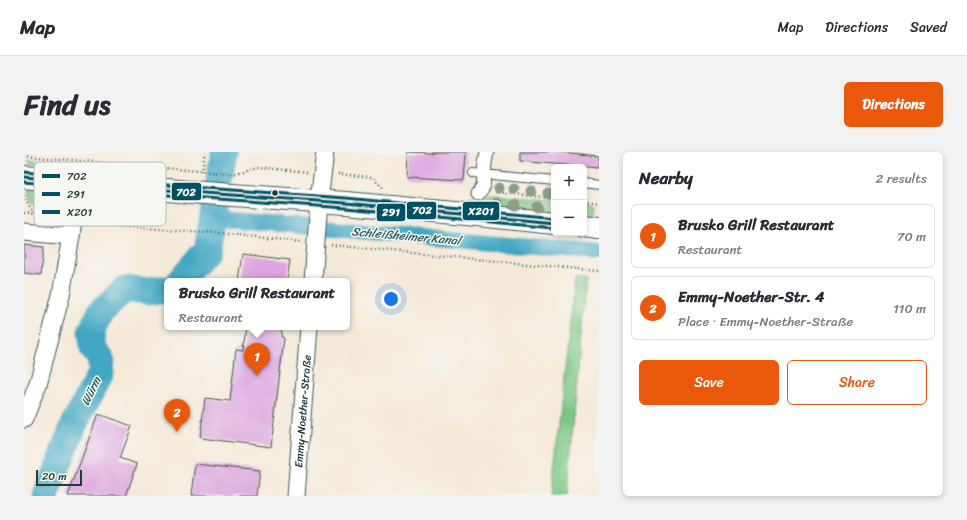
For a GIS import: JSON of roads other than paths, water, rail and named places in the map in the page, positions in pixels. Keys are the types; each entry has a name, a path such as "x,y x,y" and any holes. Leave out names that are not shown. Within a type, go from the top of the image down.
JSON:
{"main road":[{"path":"24,177 34,178"},
{"path":"166,190 195,192 234,185 317,225 477,215 551,223"},
{"path":"587,226 599,228"}],"street":[{"path":"313,278 325,152"},
{"path":"478,194 483,187 478,174 487,152"},
{"path":"24,419 38,384 60,295 72,226"},
{"path":"24,232 71,236"},
{"name":"Emmy-Noether-Straße","path":"296,496 309,330"}],"lane":[{"path":"478,174 551,181"},
{"path":"587,184 599,185"}],"waterway":[{"name":"Schleißheimer Kanal","path":"183,278 207,250 224,152"},
{"name":"Schleißheimer Kanal","path":"212,218 599,253"},
{"name":"Würm","path":"46,496 74,425 100,374 101,359 93,349 91,332 101,311 125,289 149,292 164,290"}],"place":[{"name":"Brusko Grill Restaurant","path":"257,376"},
{"name":"Emmy-Noether-Str. 4","path":"177,432"}]}
